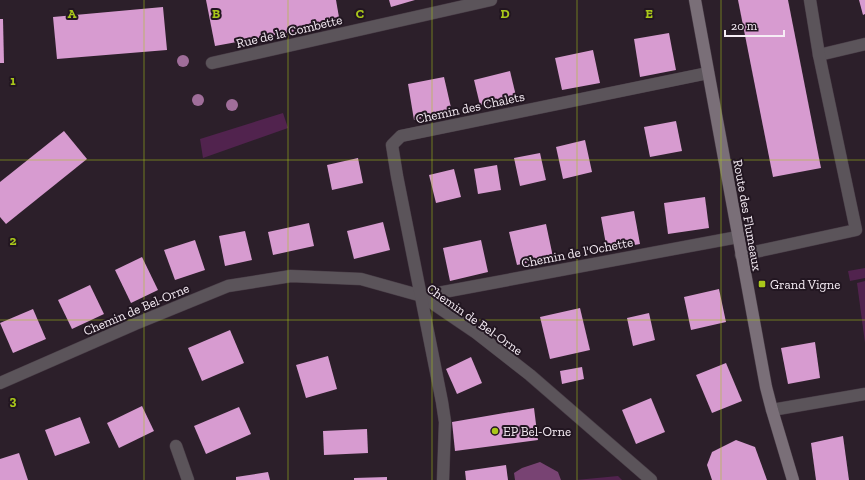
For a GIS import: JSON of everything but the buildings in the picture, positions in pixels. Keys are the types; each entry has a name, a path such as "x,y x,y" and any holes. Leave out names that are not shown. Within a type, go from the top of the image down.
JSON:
{"street":[{"name":"Rue de la Combette","path":"212,63 491,0"},
{"name":"Route des Flumeaux","path":"695,0 741,255 772,410 793,480"},
{"path":"741,255 856,230 819,55 810,0"},
{"path":"819,55 865,44"},
{"name":"Chemin des Chalets","path":"422,296 392,145 401,136 708,73"},
{"name":"Chemin de l'Ochette","path":"422,296 738,237"},
{"name":"Chemin de Bel-Orne","path":"0,383 135,324 228,286 292,276 361,279 422,296 475,332 530,375 640,475 651,480"},
{"path":"422,296 445,422 443,480"},
{"path":"772,410 865,394"},
{"path":"176,446 188,480"}],"shaded area":[{"path":"283,113 288,128 203,158 200,139"},
{"path":"865,268 865,278 850,281 848,271"},
{"path":"865,281 865,343 857,283"},
{"path":"540,462 558,472 561,480 515,480 514,473 522,468"},
{"path":"618,476 622,480 576,480"}],"place":[{"name":"Grand Vigne","path":"762,284"},
{"name":"EP Bel-Orne","path":"495,431"}]}
